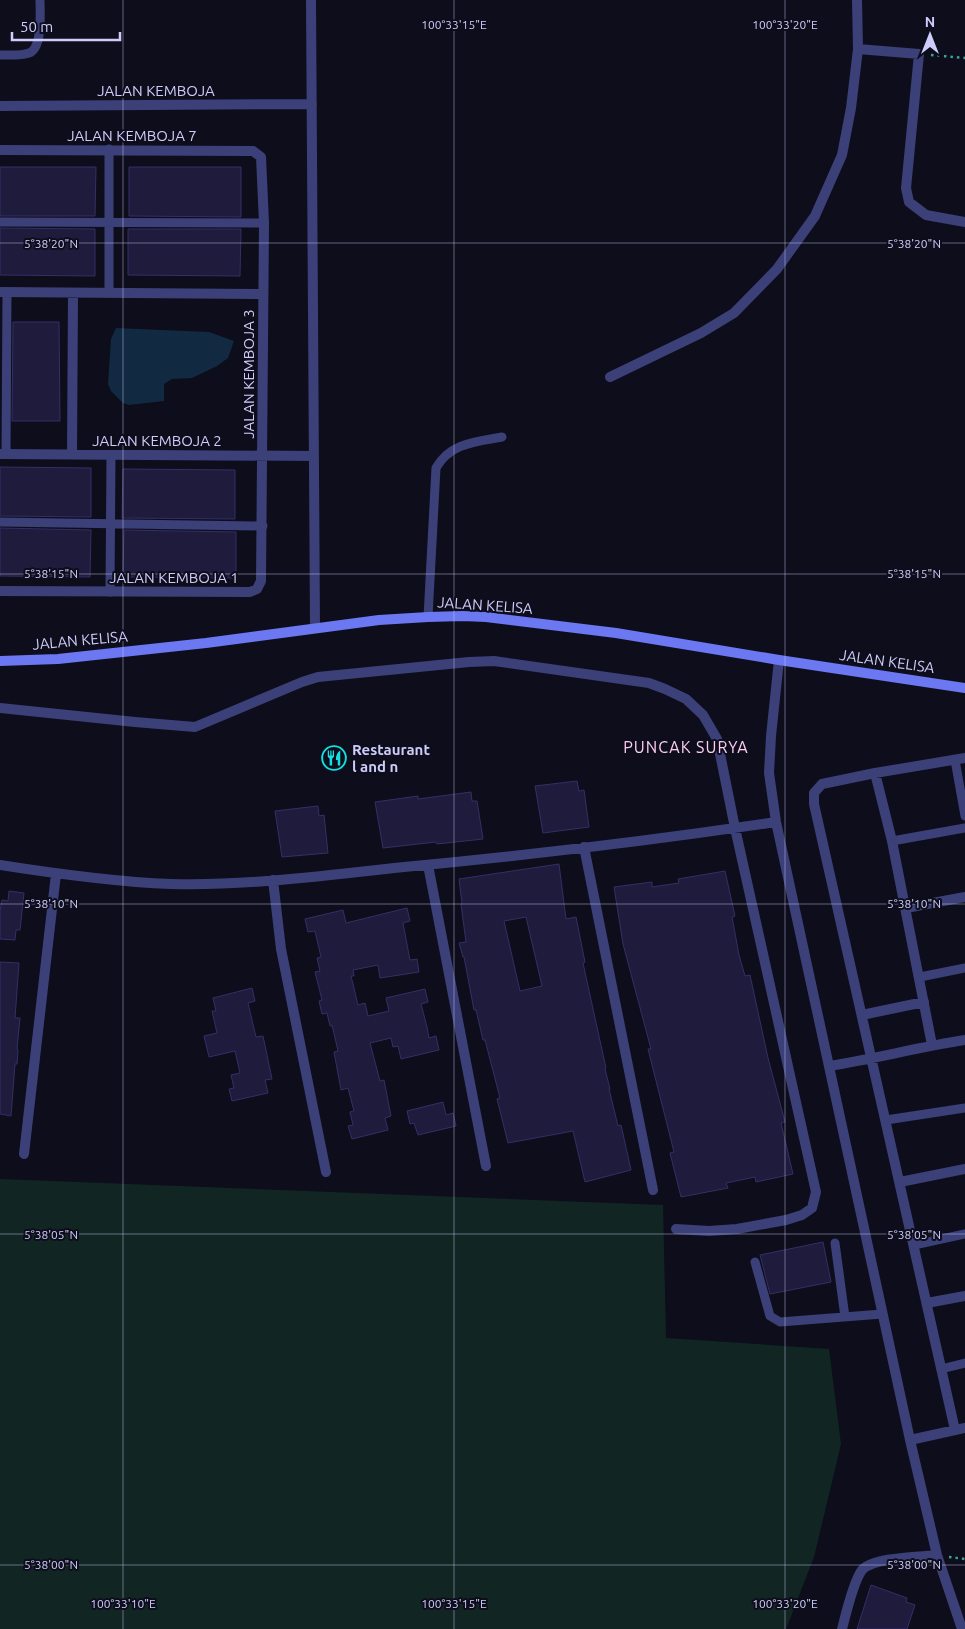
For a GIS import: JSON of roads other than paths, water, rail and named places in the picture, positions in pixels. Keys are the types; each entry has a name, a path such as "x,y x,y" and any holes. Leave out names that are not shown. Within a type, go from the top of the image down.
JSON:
{"main road":[{"name":"JALAN KELISA","path":"0,661 58,658 206,643 379,620 428,617 486,617 607,632 965,688"}],"street":[{"path":"311,0 315,628"},
{"path":"610,377 701,333 734,314 777,270 816,216 842,155 851,108 858,49 857,0"},
{"path":"858,49 919,54 906,188 909,202 916,209 926,214 965,222"},
{"name":"JALAN KEMBOJA","path":"0,106 312,104"},
{"name":"JALAN KEMBOJA 7","path":"0,150 253,150 262,158"},
{"name":"JALAN KEMBOJA 3","path":"257,589 262,581 263,526 264,223 262,158"},
{"path":"3,292 263,294"},
{"path":"72,293 72,454"},
{"name":"JALAN KEMBOJA 2","path":"3,454 314,456"},
{"name":"JALAN KEMBOJA 1","path":"0,591 250,592 257,589"},
{"path":"779,660 771,736 770,773 776,822 910,1440 937,1555 962,1629"},
{"path":"0,708 195,727 318,677 494,661 649,683 665,688 686,699 702,715 717,739 816,1192 812,1208 802,1215 786,1220 737,1229 709,1231 676,1229"},
{"path":"910,1440 960,1429 942,1369 814,804 814,793 822,784 960,759"},
{"path":"875,773 892,841 932,1045"},
{"path":"0,865 56,874 172,884 273,880 428,865 776,822"},
{"path":"584,847 653,1190"},
{"path":"428,865 486,1166"},
{"path":"24,1154 56,874"},
{"path":"273,880 280,949 326,1172"},
{"path":"906,908 965,897"},
{"path":"862,1015 924,1002"},
{"path":"828,1066 965,1040"},
{"path":"900,1182 965,1170"},
{"path":"927,1303 965,1296"},
{"path":"842,1629 856,1584 863,1569 882,1560 937,1555"}],"lane":[{"path":"0,55 29,53 36,48 39,36 40,0"},
{"path":"109,149 109,293"},
{"path":"0,222 264,223"},
{"path":"3,292 3,454"},
{"path":"428,617 436,468 446,454 455,448 476,441 502,437"},
{"path":"110,592 111,455"},
{"path":"0,522 263,526"},
{"path":"960,759 965,816"},
{"path":"892,841 965,828"},
{"path":"920,978 965,968"},
{"path":"886,1120 965,1108"},
{"path":"914,1245 965,1234"},
{"path":"835,1243 845,1317"},
{"path":"755,1262 770,1316 780,1322 882,1314"},
{"path":"942,1369 965,1363"}],"water":[{"path":"116,328 209,332 234,341 228,358 217,366 192,378 172,379 164,384 164,401 129,405 123,403 111,391 108,384 111,339"}],"place":[{"name":"Restaurant l and n","path":"334,758"}],"district":[{"name":"PUNCAK SURYA","path":"686,747"}]}
